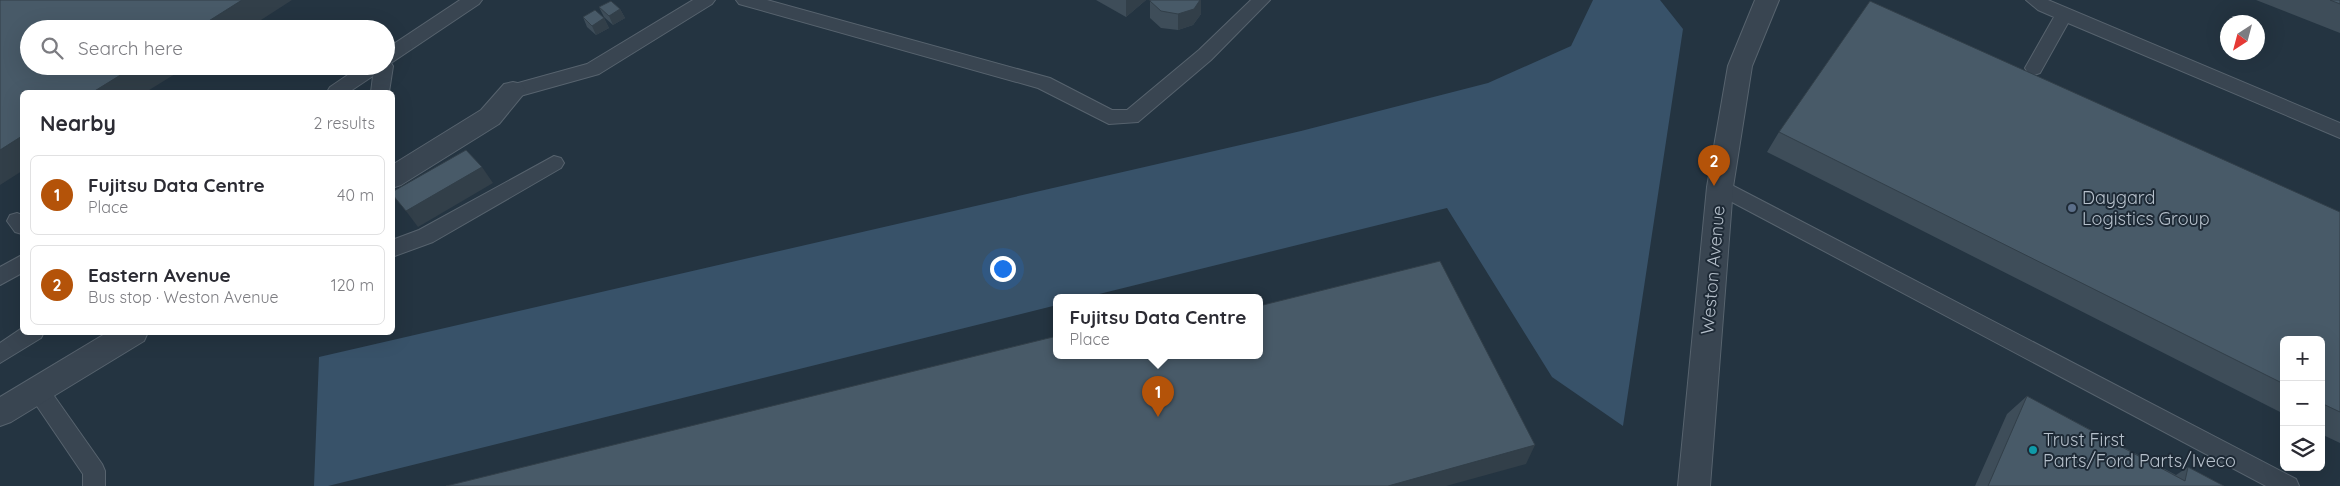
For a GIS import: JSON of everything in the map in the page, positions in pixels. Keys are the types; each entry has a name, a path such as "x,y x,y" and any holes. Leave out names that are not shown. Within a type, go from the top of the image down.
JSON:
{"street":[{"name":"Weston Avenue","path":"1694,486 1720,187 1740,66 1767,0"},
{"path":"395,176 490,117 513,91"},
{"path":"0,413 129,335"}],"lane":[{"path":"395,52 472,0"},
{"path":"513,91 593,69 706,0"},
{"path":"745,0 1044,83 1109,117 1131,118 1205,54 1261,0"},
{"path":"2035,0 2044,6 2340,131"},
{"path":"2034,68 2064,14"},
{"path":"339,90 362,75"},
{"path":"380,90 383,75"},
{"path":"395,248 426,236 554,163"},
{"path":"1720,187 2288,486"},
{"path":"0,277 20,264"},
{"path":"0,354 29,335"},
{"path":"37,390 94,471 94,486"}],"water":[{"path":"1593,0 1660,0 1683,29 1623,426 1552,377 1447,208 1099,294 1053,294 1053,306 328,486 314,486 319,357 1301,131 1488,83 1571,46"}],"building":[{"path":"0,0 242,0 210,20 20,20 20,75 120,75 96,90 20,90 20,137 0,150"},
{"path":"1150,0 1200,0 1194,9 1178,14 1161,11"},
{"path":"2330,0 2340,0 2340,4"},
{"path":"611,1 620,9 609,16 599,7"},
{"path":"1870,1 2340,212 2340,412 2325,405 2325,336 2280,336 2280,382 1779,132"},
{"path":"595,10 604,18 592,26 583,17"},
{"path":"466,150 482,167 406,211 395,198 395,190"},
{"path":"1440,261 1535,445 1388,486 446,486 1053,337 1053,359 1263,359 1263,305"},
{"path":"2027,396 2185,481 2188,467 2224,486 1988,486"}],"place":[{"name":"Eastern Avenue","path":"1714,186"},
{"name":"Daygard Logistics Group","path":"2072,208"},
{"name":"Fujitsu Data Centre","path":"1158,417"},
{"name":"Trust First Parts/Ford Parts/Iveco","path":"2033,450"}]}
